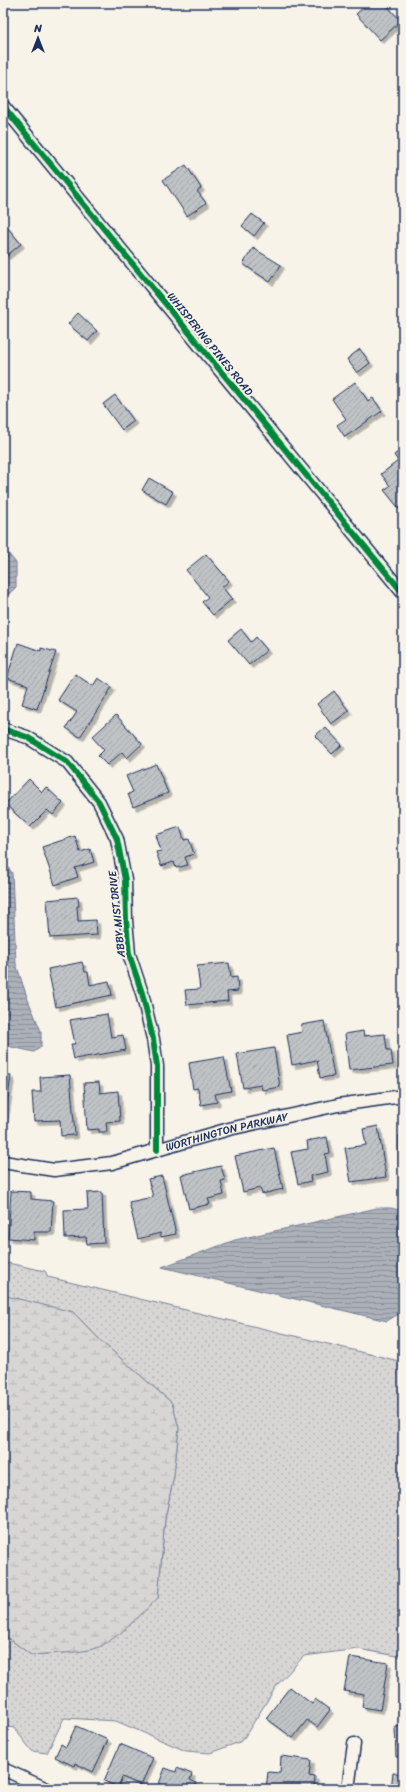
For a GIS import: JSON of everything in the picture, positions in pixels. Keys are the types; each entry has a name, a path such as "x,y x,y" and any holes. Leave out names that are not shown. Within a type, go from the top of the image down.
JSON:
{"street":[{"name":"WHISPERING PINES ROAD","path":"3,106 8,120 403,593"},
{"name":"ABBY MIST DRIVE","path":"3,729 27,737 67,762 99,802 117,839 125,880 129,954 148,1016 157,1066 157,1150"},
{"name":"WORTHINGTON PARKWAY","path":"3,1162 54,1170 112,1163 229,1129 330,1107 403,1096"},
{"path":"348,1789 354,1744"},
{"path":"3,1769 47,1789"}],"green space":[{"path":"3,1262 45,1271 48,1277 403,1362 403,1657 358,1649 304,1656 277,1685 242,1741 210,1753 186,1751 116,1721 64,1718 47,1753 32,1751 14,1728 3,1726 3,1634 31,1655 73,1652 100,1646 158,1598 165,1519 174,1475 179,1428 172,1403 102,1342 73,1312 3,1297"},
{"path":"6,1296 73,1312 102,1342 172,1403 179,1428 174,1475 165,1519 158,1598 117,1636 94,1649 77,1652 31,1655 3,1634 3,1297"}],"shaded area":[{"path":"3,547 16,563 16,587 3,600"},
{"path":"3,859 12,873 16,964 28,1000 41,1031 41,1047 34,1052 3,1045"},
{"path":"377,1208 391,1208 399,1210 403,1222 403,1311 387,1321 162,1267 235,1240"}],"building":[{"path":"368,3 387,3 389,5 388,7 401,21 380,40 356,14"},
{"path":"186,165 201,188 197,191 206,203 187,216 163,180"},
{"path":"252,214 264,223 254,236 242,226"},
{"path":"3,222 21,244 6,256 3,251"},
{"path":"253,248 281,265 270,282 243,264"},
{"path":"78,313 97,331 88,341 68,324"},
{"path":"360,349 370,363 357,373 347,359"},
{"path":"355,382 368,401 373,398 382,411 345,437 337,425 346,419 332,399"},
{"path":"115,395 134,421 122,430 103,404"},
{"path":"403,448 403,510 401,511 384,490 390,486 381,474 398,461 394,455"},
{"path":"149,478 173,492 166,504 142,490"},
{"path":"206,554 229,581 222,587 232,599 213,615 202,602 208,597 186,570"},
{"path":"241,629 251,642 256,637 267,650 249,665 228,640"},
{"path":"18,643 41,651 41,648 56,652 37,709 22,704 28,685 7,678"},
{"path":"75,674 93,686 98,678 112,687 80,737 66,728 77,712 58,700"},
{"path":"334,691 349,711 331,724 317,704"},
{"path":"116,715 142,744 127,758 122,752 107,765 98,756 104,750 92,737"},
{"path":"325,727 342,745 332,754 315,736"},
{"path":"156,764 168,793 133,807 128,794 133,792 126,776"},
{"path":"29,779 42,792 46,787 63,803 53,815 47,810 30,827 5,804"},
{"path":"180,827 184,840 189,839 194,854 185,857 188,865 176,868 174,862 161,866 156,852 161,851 156,835"},
{"path":"75,836 80,852 90,849 94,862 75,868 78,877 55,885 42,847"},
{"path":"403,860 403,877 400,876"},
{"path":"78,897 78,921 96,920 97,935 50,938 47,900"},
{"path":"82,962 85,972 88,972 90,985 109,981 112,995 56,1007 48,969"},
{"path":"229,963 231,978 237,977 238,991 227,992 228,1001 187,1005 185,990 200,989 197,966"},
{"path":"107,1014 111,1037 123,1035 126,1050 74,1059 71,1044 75,1044 70,1020"},
{"path":"324,1021 334,1076 320,1078 317,1060 292,1065 287,1035 302,1032 301,1025"},
{"path":"363,1031 364,1036 385,1034 387,1050 391,1050 393,1065 349,1070 345,1034"},
{"path":"274,1048 280,1087 262,1090 261,1085 243,1088 237,1054"},
{"path":"224,1057 231,1091 215,1094 217,1102 201,1105 198,1088 193,1089 189,1063"},
{"path":"3,1075 11,1076 3,1129"},
{"path":"70,1075 75,1135 61,1136 60,1120 34,1121 32,1092 41,1092 40,1077"},
{"path":"99,1082 100,1093 118,1091 120,1121 106,1122 107,1132 99,1132 99,1129 87,1130 84,1083"},
{"path":"378,1126 386,1177 351,1182 345,1148 366,1145 363,1129"},
{"path":"399,1136 403,1136 403,1166 399,1166"},
{"path":"327,1137 330,1153 325,1154 328,1172 310,1176 311,1181 298,1184 291,1152 308,1149 307,1141"},
{"path":"274,1148 283,1189 262,1194 260,1188 243,1192 235,1156"},
{"path":"221,1166 225,1180 221,1181 224,1195 208,1199 210,1204 189,1209 181,1175"},
{"path":"162,1176 176,1234 161,1237 160,1233 138,1239 129,1202 153,1197 148,1179"},
{"path":"11,1191 31,1192 31,1199 53,1201 51,1232 34,1232 34,1240 8,1238"},
{"path":"102,1192 104,1243 87,1244 86,1237 65,1238 64,1210 88,1209 87,1193"},
{"path":"350,1657 388,1663 380,1710 362,1707 364,1694 344,1691"},
{"path":"290,1687 312,1704 315,1699 330,1710 317,1727 307,1720 293,1738 266,1718"},
{"path":"76,1726 108,1740 93,1772 75,1763 74,1766 55,1757 61,1744 66,1747"},
{"path":"403,1726 403,1757 396,1757 395,1727"},
{"path":"120,1744 153,1758 141,1785 122,1777 118,1787 104,1781"},
{"path":"281,1756 311,1760 309,1776 315,1777 314,1789 266,1789 268,1772 280,1773"},
{"path":"165,1768 176,1772 177,1768 192,1774 190,1780 197,1783 194,1789 157,1789"},
{"path":"393,1773 403,1774 403,1789 391,1789"}],"cycle path":[{"path":"3,106 403,593"},
{"path":"3,729 27,737 67,762 99,802 117,839 125,880 129,954 142,993 153,1039 157,1066 157,1150"}]}
